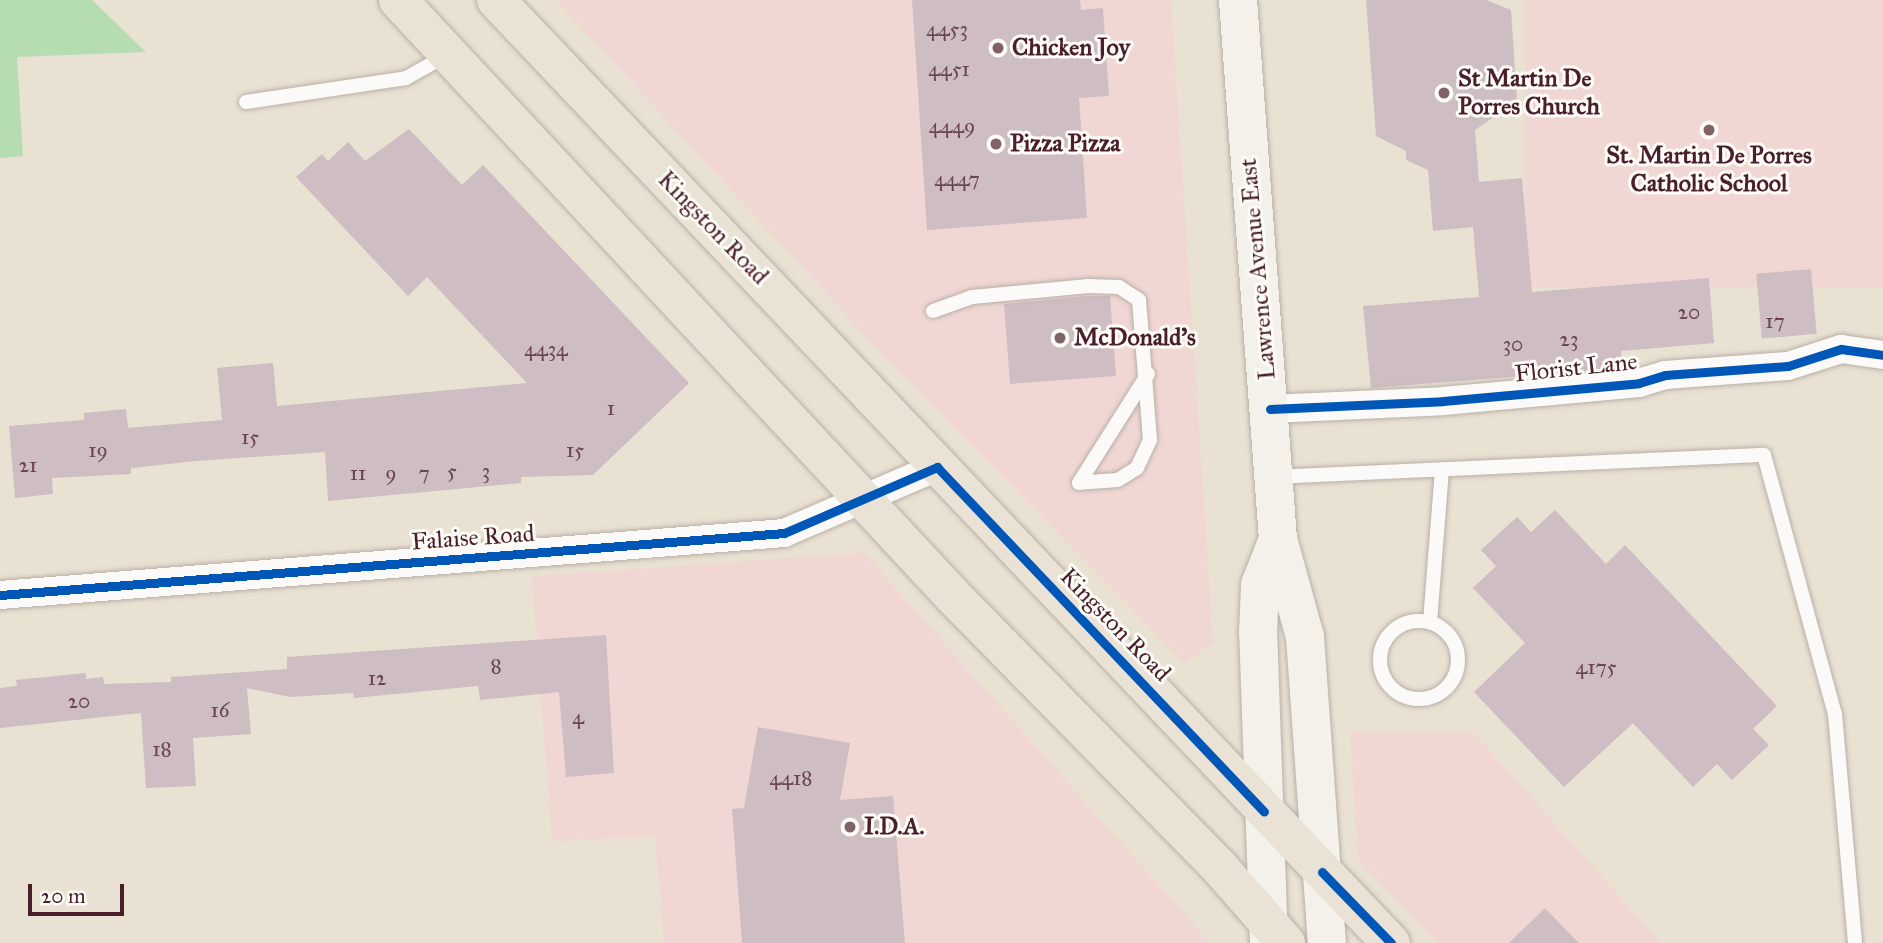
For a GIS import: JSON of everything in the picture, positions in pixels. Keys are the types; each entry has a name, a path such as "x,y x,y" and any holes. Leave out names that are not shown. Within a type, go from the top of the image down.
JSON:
{"main road":[{"path":"398,0 1274,936"},
{"name":"Kingston Road","path":"496,0 1391,943"},
{"name":"Lawrence Avenue East","path":"1238,0 1278,538 1305,637 1327,943"},
{"name":"Lawrence Avenue East","path":"1274,936 1264,811 1260,585 1278,538"}],"street":[{"name":"Florist Lane","path":"1270,409 1443,401 1639,383 1665,375 1788,366 1840,349 1883,355"},
{"name":"Falaise Road","path":"0,594 784,533 937,467"}],"lane":[{"path":"246,102 407,78 450,54"},
{"path":"933,312 972,297 1119,287 1139,300 1148,374 1150,440 1138,468 1118,480 1079,483 1148,374"},
{"path":"1274,477 1764,455 1835,714 1854,943"},
{"path":"1430,622 1442,469"},
{"path":"1418,620 1430,622 1451,637 1459,662 1448,686 1437,695 1411,698 1390,686 1383,675 1381,650 1394,629 1418,620"}],"shaded area":[{"path":"556,0 1171,0 1213,642 1185,663 872,343"},
{"name":"St. Martin De Porres Catholic School","path":"1525,0 1883,0 1883,287 1525,287"},
{"path":"864,553 1210,943 664,943 655,836 552,841 532,576"},
{"path":"1350,731 1472,731 1661,943 1438,943 1358,859"}],"green space":[{"path":"0,0 92,0 146,52 17,57 23,156 0,158"}],"building":[{"path":"912,0 1080,0 1081,10 1103,8 1109,96 1079,98 1087,218 927,230"},
{"path":"1366,0 1486,0 1511,10 1517,101 1475,130 1479,182 1522,178 1532,292 1709,278 1714,343 1621,351 1622,368 1371,388 1363,306 1479,297 1473,227 1433,231 1428,170 1406,160 1406,151 1376,136"},
{"path":"409,129 462,185 483,165 689,383 593,475 521,477 521,483 328,501 325,452 131,468 131,474 52,478 53,494 15,498 9,426 84,420 84,413 126,409 128,428 222,420 217,368 273,363 277,406 527,383 427,277 408,296 296,177 322,154 328,161 348,142 365,161"},
{"path":"1811,269 1817,334 1762,339 1756,274"},
{"name":"McDonald's","path":"1110,296 1116,376 1010,384 1004,304"},
{"path":"1555,510 1606,564 1625,545 1777,706 1753,729 1769,745 1732,780 1717,764 1693,787 1633,723 1564,787 1474,692 1525,643 1473,588 1496,566 1481,550 1517,517 1531,532"},
{"path":"606,635 614,773 566,777 559,692 480,700 478,686 354,698 353,693 290,697 247,688 251,734 193,738 196,786 146,788 141,713 0,728 0,688 17,686 16,680 86,673 86,679 103,677 104,684 171,682 171,677 287,669 287,657"},
{"path":"758,727 850,743 840,800 893,796 905,943 742,943 732,809 744,808"},
{"path":"1545,908 1579,943 1509,943"}],"cycle path":[{"path":"1270,409 1443,401 1639,383 1665,375 1788,366 1841,349 1883,355"},
{"path":"0,595 784,533 937,467 1264,811"},
{"path":"1322,872 1391,943"}],"place":[{"name":"Chicken Joy","path":"998,48"},
{"name":"St Martin De Porres Church","path":"1444,93"},
{"name":"St. Martin De Porres Catholic School","path":"1709,130"},
{"name":"Pizza Pizza","path":"996,144"},
{"name":"McDonald's","path":"1060,338"},
{"name":"I.D.A.","path":"850,827"}]}
